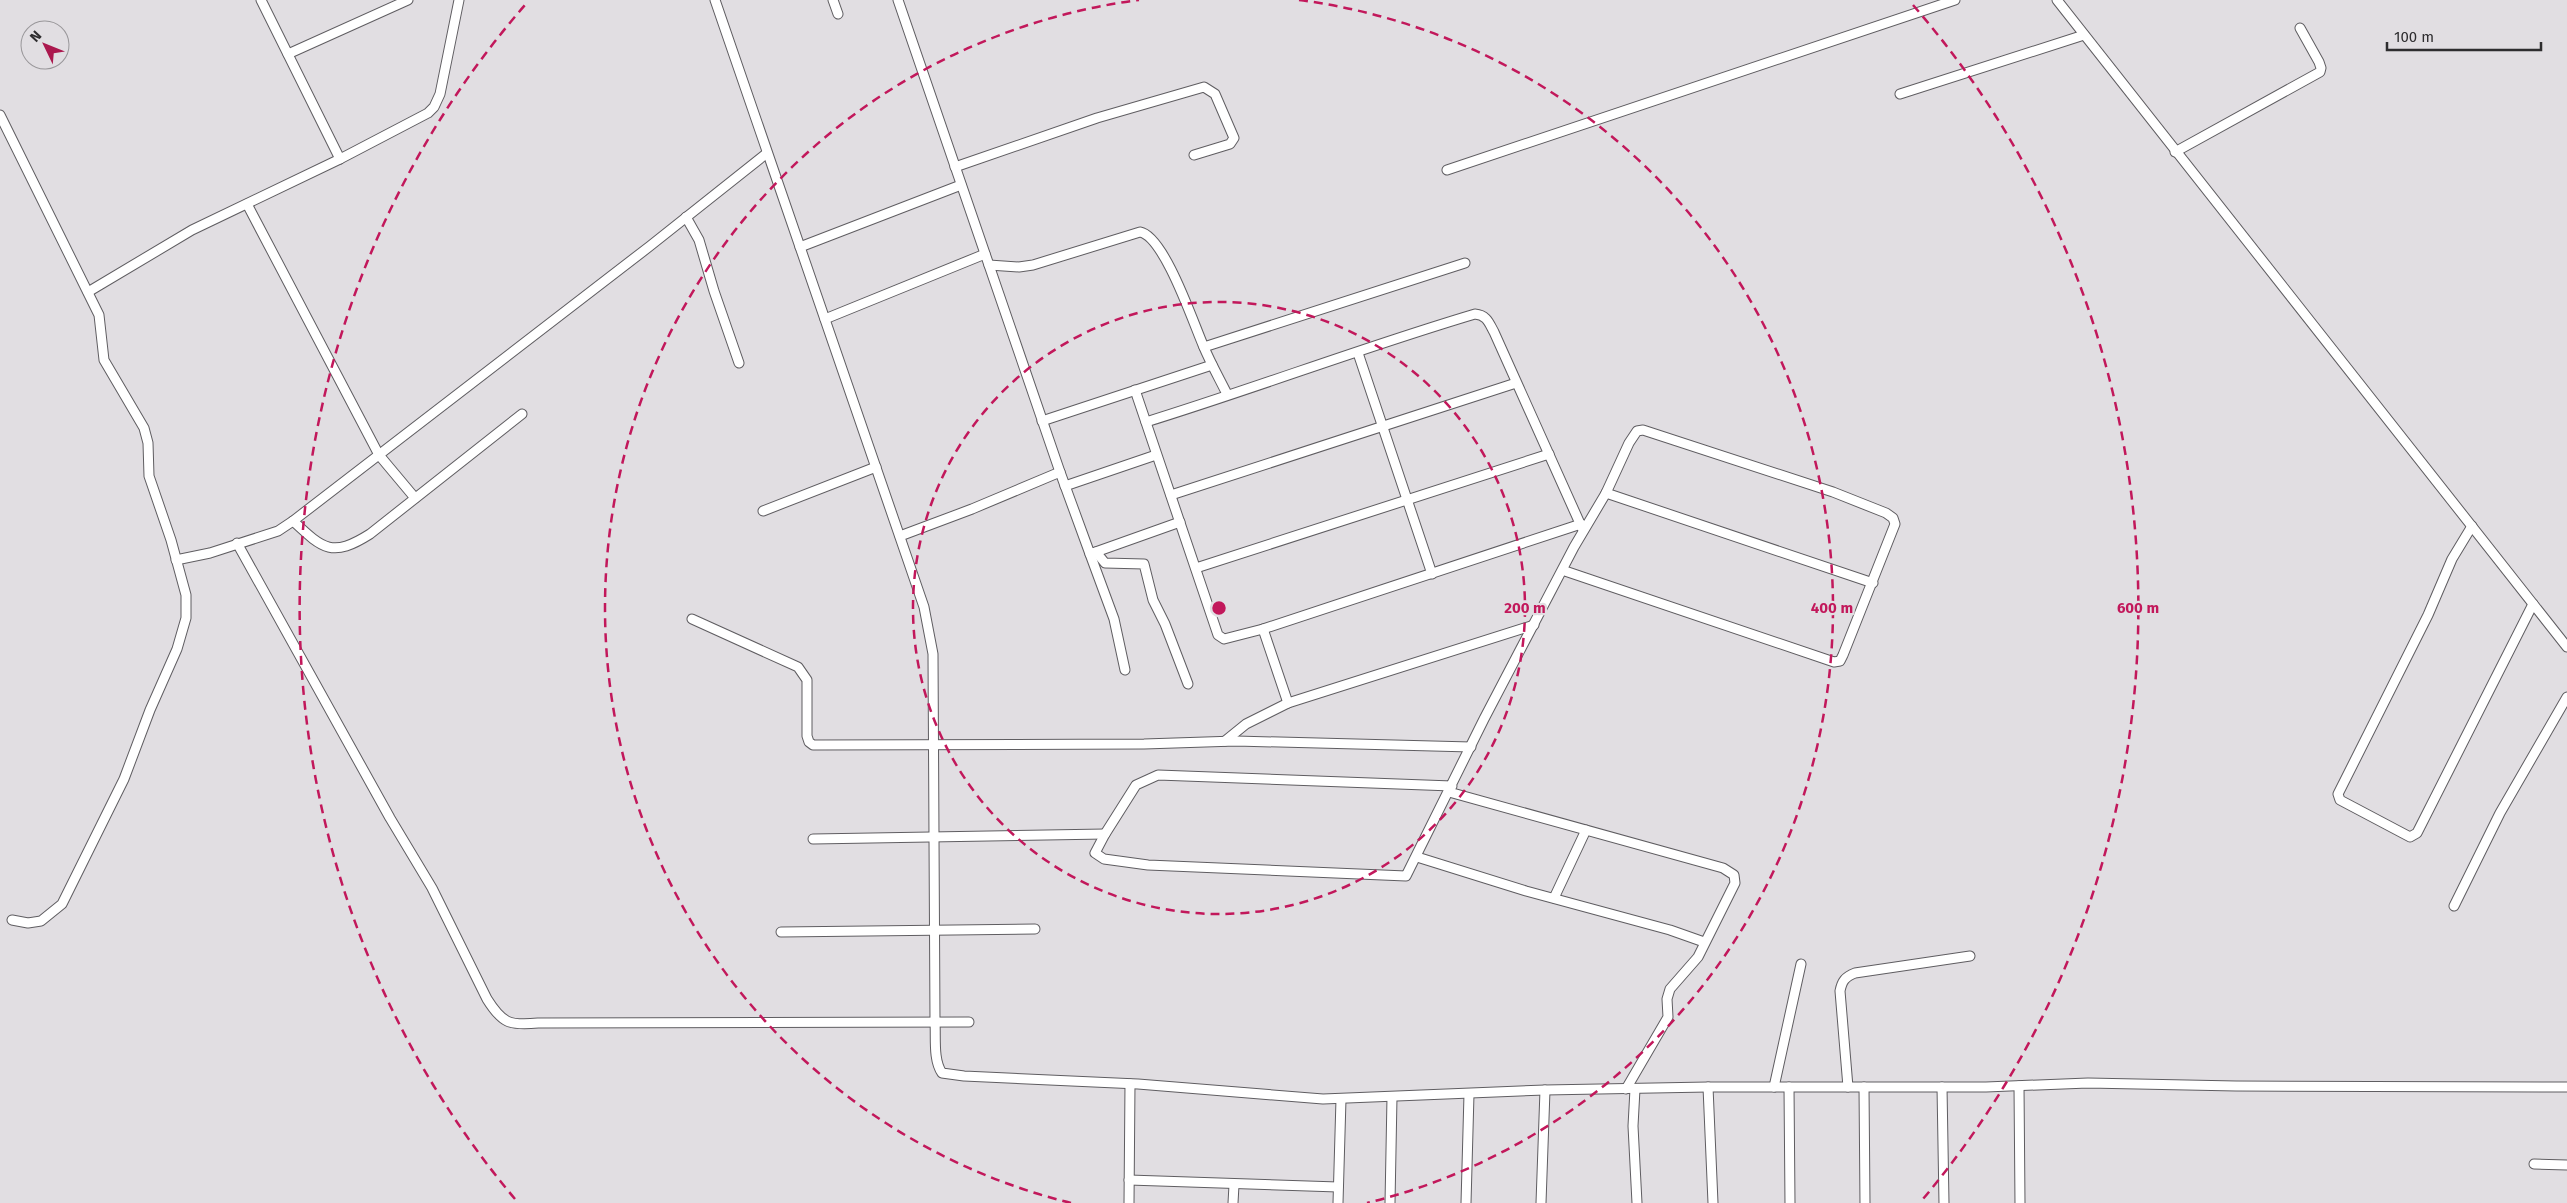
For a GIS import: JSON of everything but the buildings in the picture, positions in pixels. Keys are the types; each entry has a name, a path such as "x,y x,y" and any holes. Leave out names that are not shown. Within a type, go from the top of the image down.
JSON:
{"street":[{"path":"261,0 340,159"},
{"path":"288,54 408,0"},
{"path":"88,292 192,230 340,159 419,118 434,108 440,94 458,0"},
{"path":"715,0 924,607 933,654 935,1022 938,1062 942,1073 964,1076 1130,1084 1232,1093 1340,1098 1545,1090 1708,1087 1942,1087 2088,1083 2236,1086 2567,1087"},
{"path":"834,0 838,14"},
{"path":"898,0 1064,486 1093,553 1114,619 1125,670"},
{"path":"1448,170 1955,0"},
{"path":"2057,0 2567,647"},
{"path":"2175,152 2320,72 2319,62 2300,28"},
{"path":"1900,94 2084,35"},
{"path":"956,167 1097,118 1204,88 1215,94 1234,138 1230,144 1194,155"},
{"path":"0,115 99,315 104,360 144,428 148,442 149,476 186,595 186,618 177,649 150,710 124,779 62,904 41,921 28,923 12,920"},
{"path":"176,560 210,553 278,531 293,521 767,153"},
{"path":"800,247 962,185"},
{"path":"248,204 379,455 415,498"},
{"path":"686,217 700,240 714,291 739,363"},
{"path":"989,265 1019,267 1033,265 1136,233 1144,233 1153,242 1179,285 1204,347 1227,394"},
{"path":"825,319 985,254"},
{"path":"1204,347 1465,263"},
{"path":"1146,422 1227,394 1358,353 1416,332 1475,314 1480,315 1487,318 1582,528"},
{"path":"1358,353 1432,574"},
{"path":"1042,421 1212,365"},
{"path":"1171,495 1516,383"},
{"path":"1135,390 1220,638 1229,639 1263,629 1582,528"},
{"path":"293,521 324,546 337,549 351,546 364,538 522,414"},
{"path":"1562,570 1834,662 1840,661 1843,655 1895,524 1893,518 1833,492 1643,430 1637,431 1629,443 1606,492 1582,528 1562,570 1471,747 1450,789 1417,857 1408,874 1401,877 1148,865 1096,857 1096,849 1136,785 1158,775 1450,789 1665,854 1723,868 1734,875 1735,883 1698,957 1670,989 1667,999 1668,1017 1630,1089 1637,1203"},
{"path":"1196,568 1549,454"},
{"path":"1064,486 1156,455"},
{"path":"763,511 876,467"},
{"path":"900,536 1060,472"},
{"path":"1606,492 1873,583"},
{"path":"1093,553 1180,522"},
{"path":"2472,526 2452,559 2428,615 2338,794 2340,800 2410,836 2417,833 2533,604"},
{"path":"237,543 376,792 432,888 487,998 497,1015 506,1022 520,1025 538,1023 969,1022"},
{"path":"1093,553 1105,563 1144,564 1153,600 1165,624 1188,684"},
{"path":"692,619 786,662 803,673 807,680 807,736 812,745 1144,744 1225,741 1471,747"},
{"path":"1225,741 1246,724 1288,703 1534,625"},
{"path":"1263,629 1288,703"},
{"path":"2454,906 2500,813 2544,741 2567,697"},
{"path":"1554,898 1586,830"},
{"path":"813,839 1105,834"},
{"path":"1417,857 1670,930 1704,942"},
{"path":"781,932 935,928 1035,929"},
{"path":"1848,1087 1840,991 1842,982 1847,976 1854,973 1970,956"},
{"path":"1774,1087 1801,964"},
{"path":"1129,1203 1130,1084"},
{"path":"2019,1086 2020,1203"},
{"path":"1708,1087 1713,1203"},
{"path":"1789,1087 1790,1203"},
{"path":"1864,1087 1865,1203"},
{"path":"1942,1087 1944,1203"},
{"path":"1541,1203 1545,1090"},
{"path":"1466,1203 1469,1094"},
{"path":"1390,1203 1392,1097"},
{"path":"1338,1203 1340,1098"},
{"path":"2534,1164 2567,1165"},
{"path":"1129,1180 1338,1187"},
{"path":"1233,1203 1234,1185"}]}
